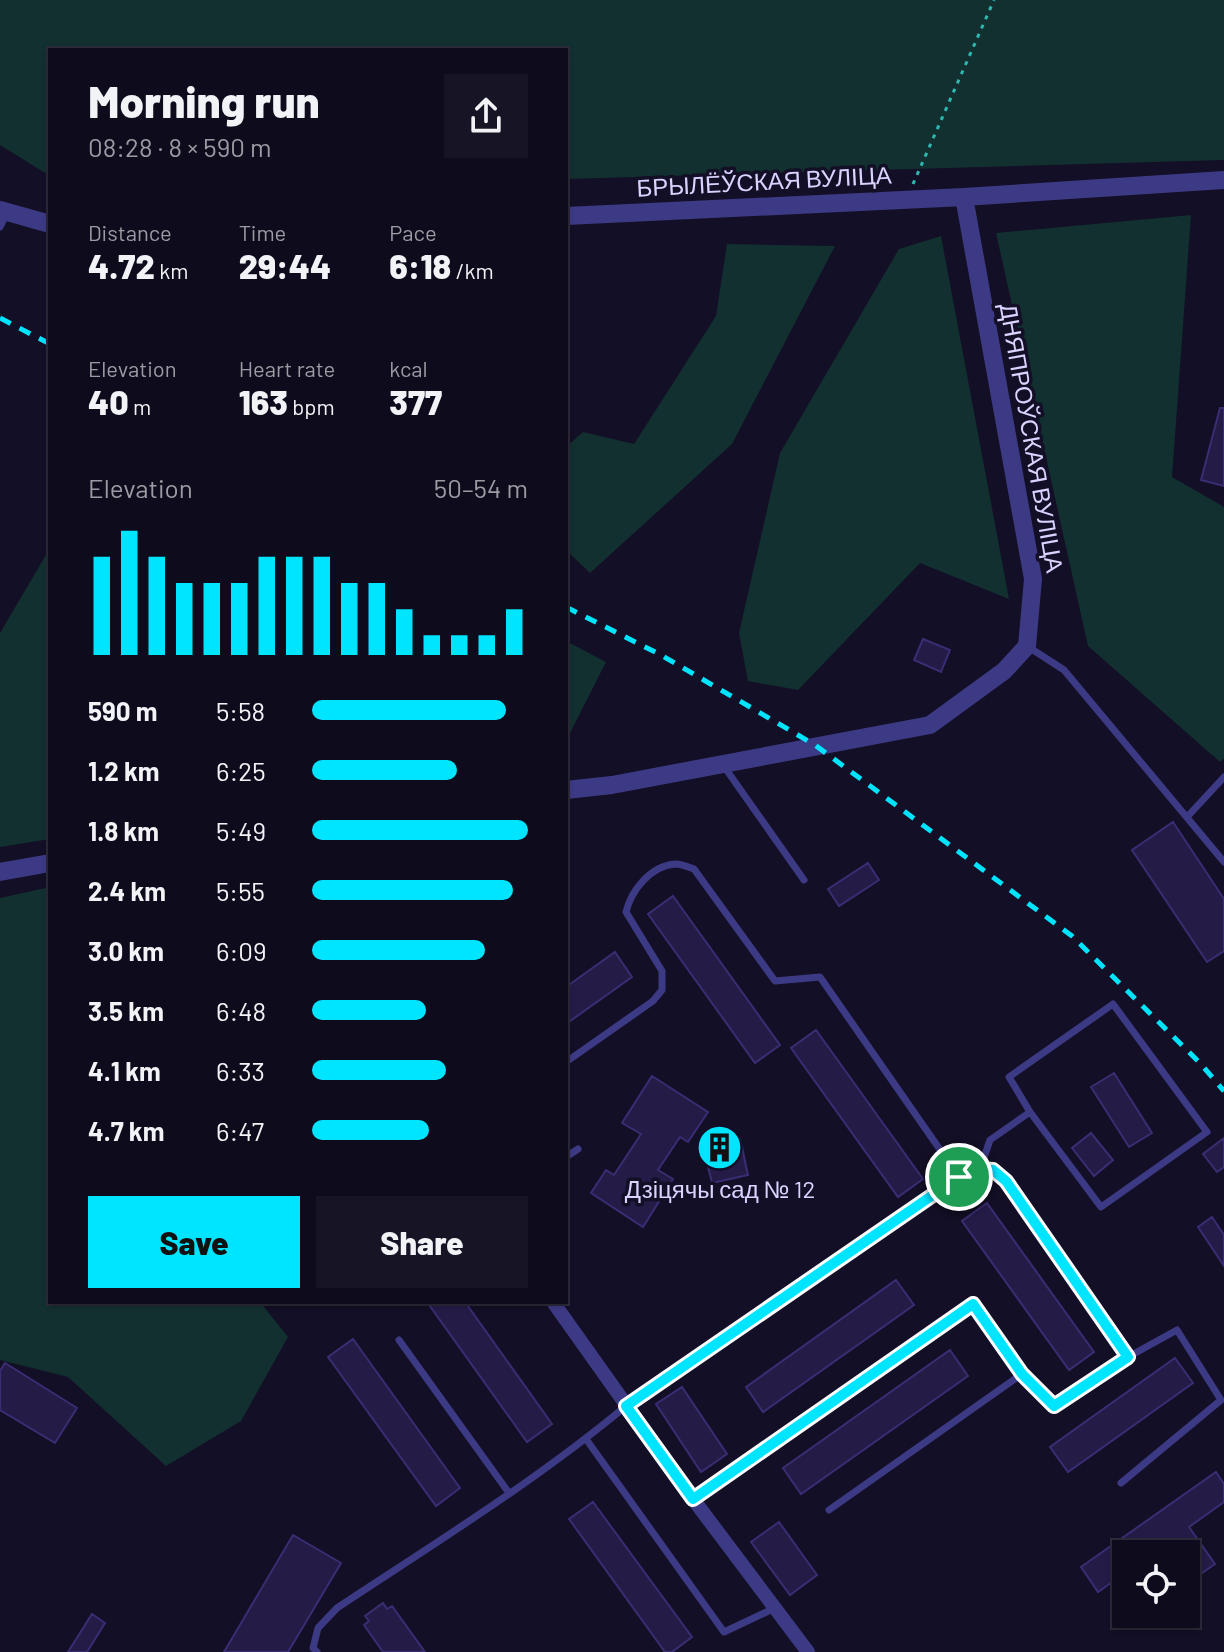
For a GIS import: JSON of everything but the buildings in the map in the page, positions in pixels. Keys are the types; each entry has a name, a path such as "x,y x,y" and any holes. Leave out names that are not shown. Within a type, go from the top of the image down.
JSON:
{"street":[{"path":"964,197 1224,180"},
{"name":"БРЫЛЁЎСКАЯ ВУЛІЦА","path":"568,216 964,197"},
{"name":"ДНЯПРОЎСКАЯ ВУЛІЦА","path":"964,197 1033,579 1027,646"},
{"path":"2,217 48,224"},
{"path":"568,790 612,785 930,725 1004,671 1027,646"},
{"path":"0,872 48,863"},
{"path":"554,1304 693,1499 808,1652"}],"lane":[{"path":"1027,646 1064,670 1224,862"},
{"path":"722,763 804,880"},
{"path":"1188,816 1224,777"},
{"path":"568,1061 653,1001 662,990 662,971 626,912 630,895 650,874 675,864 694,869 775,981 820,977 959,1177"},
{"path":"1113,1004 1207,1132 1101,1207 1030,1112 1009,1077 1113,1004"},
{"path":"980,1169 990,1140 1030,1112"},
{"path":"568,1156 578,1149"},
{"path":"317,1652 313,1648 318,1628 337,1608 509,1493 586,1439 626,1406 959,1177 980,1169 993,1170 1006,1181 1128,1357"},
{"path":"693,1499 973,1304 1022,1374 1054,1406 1128,1357 1177,1330 1221,1400 1121,1483"},
{"path":"399,1340 509,1493"},
{"path":"829,1510 1022,1374"},
{"path":"586,1439 724,1632 775,1608"}],"path":[{"path":"906,199 994,0"}],"green space":[{"path":"0,0 1224,0 1224,160 568,179 568,48 48,48 48,175 0,145"},
{"path":"1191,215 1172,477 1224,507 1224,758 1220,762 1088,646 996,233"},
{"path":"941,236 1009,599 920,563 798,690 748,681 739,633 780,453 899,249"},
{"path":"727,244 835,246 732,444 590,573 568,552 568,445 583,432 634,444 716,316"},
{"path":"48,551 48,839 0,847 0,633"},
{"path":"568,642 606,662 568,737"},
{"path":"48,887 48,1304 262,1304 288,1337 241,1421 166,1466 68,1377 0,1360 0,898"}],"railway":[{"path":"0,318 48,343"},
{"path":"568,608 661,655 815,745 1072,936 1200,1063 1224,1091"}],"place":[{"name":"Дзіцячы сад № 12","path":"720,1148"}],"route":[{"path":"980,1169 993,1170 1006,1181 1128,1357 1054,1406 1022,1374 973,1304 693,1499 626,1406 959,1177 980,1169"}]}
